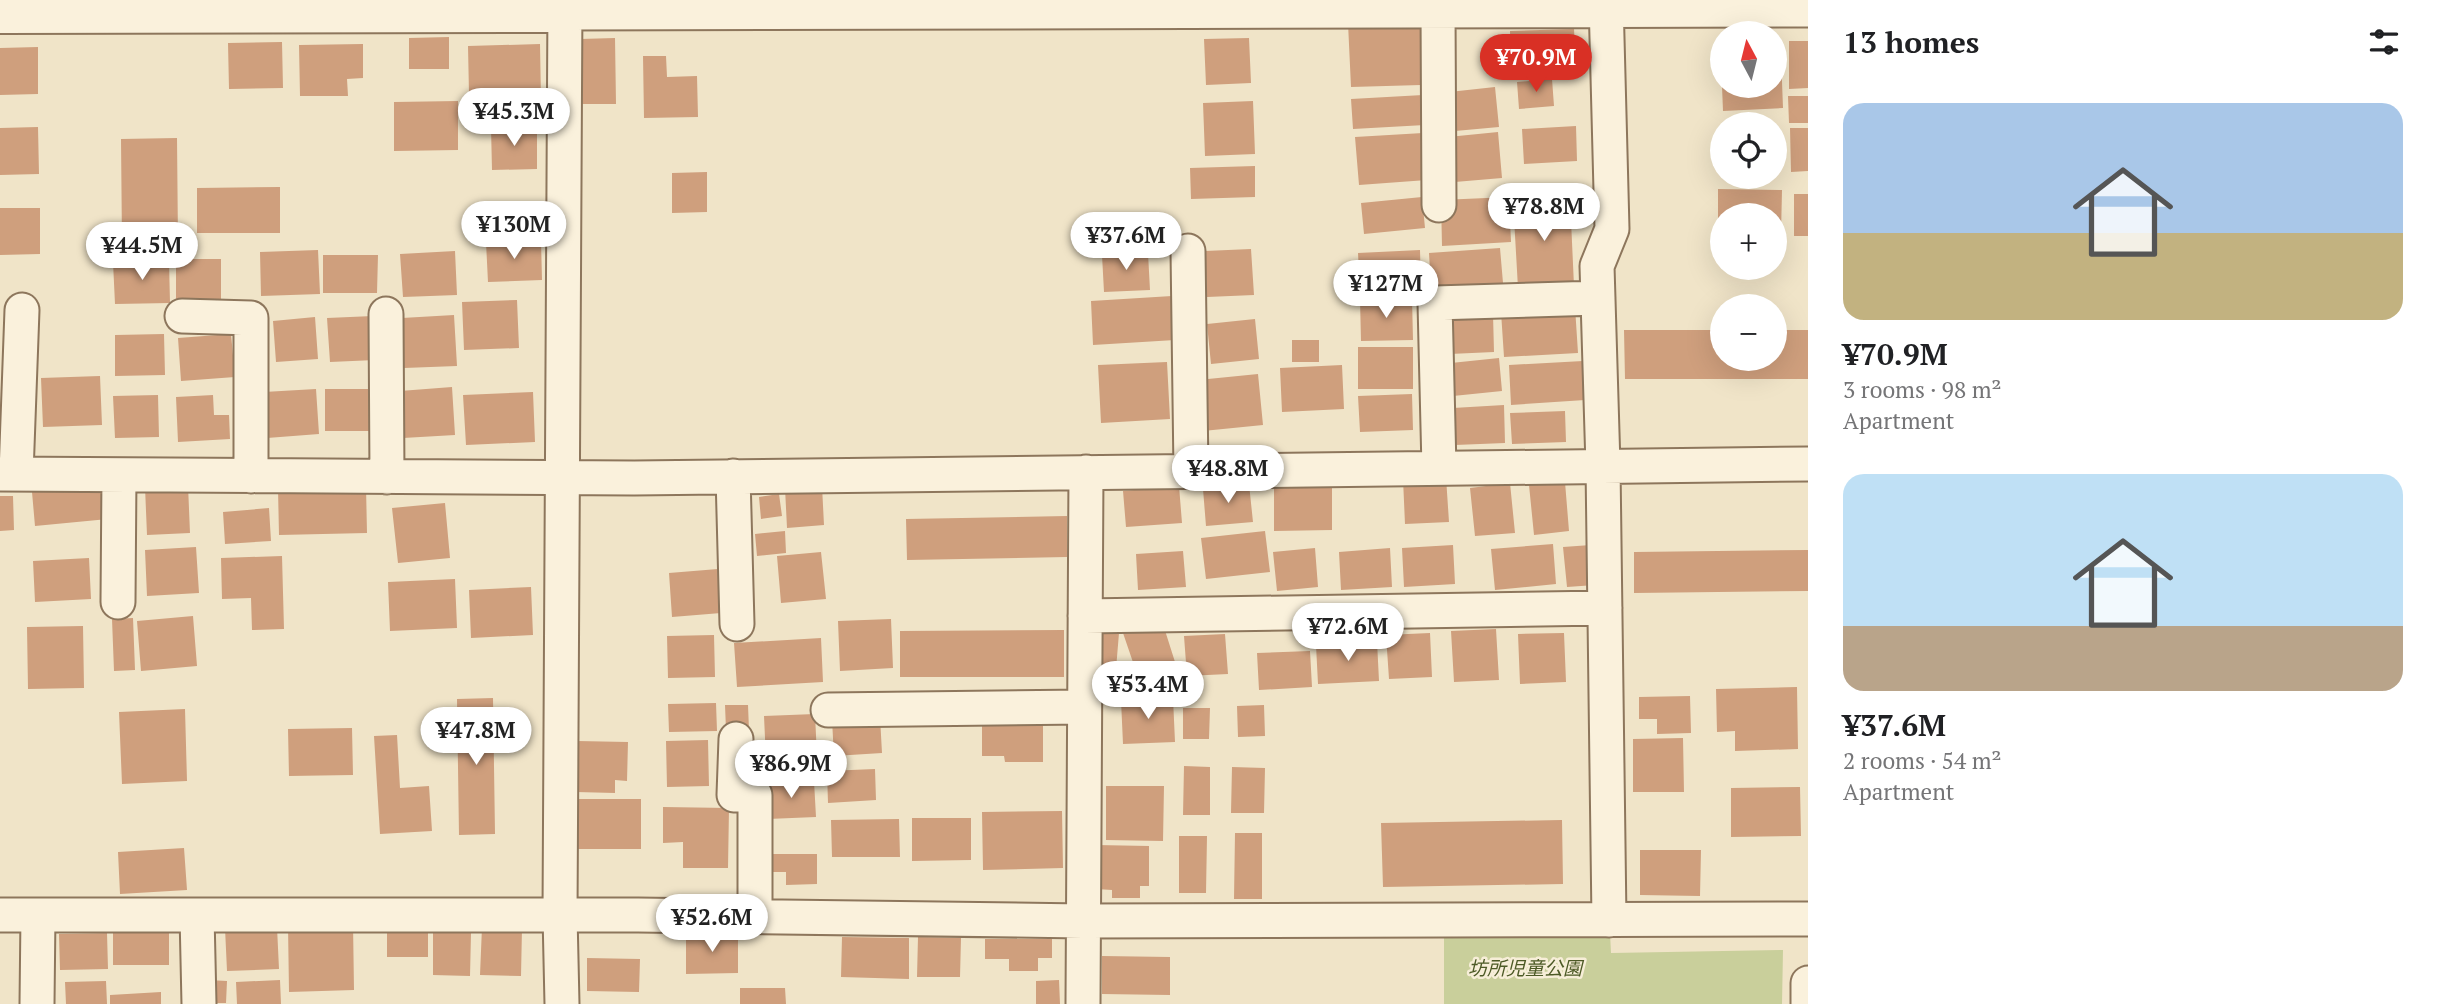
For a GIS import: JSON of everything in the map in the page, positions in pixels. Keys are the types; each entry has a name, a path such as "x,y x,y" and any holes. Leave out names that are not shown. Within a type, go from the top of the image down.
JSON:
{"street":[{"path":"1606,5 1612,229 1597,266 1603,466 1609,919"},
{"path":"0,15 127,7 455,6 1606,5 1808,10"},
{"path":"562,1004 565,7"},
{"path":"1439,205 1452,7"},
{"path":"1188,251 1191,471"},
{"path":"1440,468 1435,303 1598,298"},
{"path":"22,310 8,474 733,476 1808,464"},
{"path":"386,314 387,477"},
{"path":"182,316 251,318 251,476"},
{"path":"1083,1004 1086,472"},
{"path":"118,602 119,475"},
{"path":"733,476 737,624"},
{"path":"1085,617 1605,608"},
{"path":"828,710 1084,707"},
{"path":"736,739 734,795 755,795 755,917"},
{"path":"0,915 561,915 1083,921 1808,919"},
{"path":"37,1004 38,915"},
{"path":"197,915 199,1004"},
{"path":"1808,983 1808,1004"}],"green space":[{"name":"坊所児童公園","path":"1444,931 1610,933 1611,953 1783,950 1782,1004 1444,1004"}],"building":[{"path":"1420,20 1421,85 1351,87 1348,23"},
{"path":"1574,29 1576,69 1511,70 1510,31"},
{"path":"449,37 449,69 409,69 409,38"},
{"path":"615,38 616,104 581,104 580,39"},
{"path":"1249,38 1251,83 1206,85 1204,39"},
{"path":"1789,41 1808,41 1808,88 1789,89"},
{"path":"282,42 283,88 229,89 228,43"},
{"path":"363,44 363,78 347,79 348,96 300,96 299,45"},
{"path":"540,44 541,100 501,100 500,94 469,94 468,46"},
{"path":"38,47 38,94 0,95 0,48"},
{"path":"643,56 666,56 667,77 697,76 698,117 644,118"},
{"path":"1552,79 1554,106 1519,109 1517,82"},
{"path":"1495,87 1499,127 1444,132 1440,93"},
{"path":"1423,95 1425,125 1353,129 1351,99"},
{"path":"1788,96 1808,96 1808,123 1789,123"},
{"path":"1722,98 1783,98 1783,108 1723,111"},
{"path":"458,101 458,150 394,151 394,102"},
{"path":"1253,101 1255,154 1205,156 1203,103"},
{"path":"537,126 537,169 492,170 491,127"},
{"path":"1576,126 1577,161 1524,164 1522,129"},
{"path":"38,127 39,174 0,175 0,128"},
{"path":"1790,128 1808,128 1808,171 1791,172"},
{"path":"1498,132 1502,178 1443,183 1438,138"},
{"path":"1423,133 1427,180 1359,185 1355,137"},
{"path":"177,138 178,243 122,244 121,139"},
{"path":"1255,166 1255,197 1191,199 1190,168"},
{"path":"707,172 707,212 672,213 672,173"},
{"path":"280,187 280,233 197,233 197,188"},
{"path":"1718,189 1782,190 1782,203 1718,203"},
{"path":"1794,194 1808,194 1808,236 1794,236"},
{"path":"1422,197 1425,228 1364,234 1361,203"},
{"path":"1509,197 1511,242 1442,246 1441,200"},
{"path":"1570,198 1574,286 1518,288 1513,200"},
{"path":"0,208 40,208 40,254 0,255"},
{"path":"541,240 542,280 488,282 486,242"},
{"path":"1500,248 1503,283 1431,288 1429,253"},
{"path":"1251,249 1254,295 1207,297 1205,251"},
{"path":"318,250 320,294 261,296 260,252"},
{"path":"1420,250 1421,288 1360,291 1358,253"},
{"path":"455,251 457,295 403,297 400,254"},
{"path":"1148,253 1150,290 1104,292 1102,255"},
{"path":"323,255 378,255 377,293 323,293"},
{"path":"176,259 221,259 221,302 176,302"},
{"path":"169,261 170,303 115,304 113,262"},
{"path":"1172,296 1175,340 1093,345 1091,301"},
{"path":"1412,298 1413,340 1361,341 1360,299"},
{"path":"517,300 519,348 464,350 462,302"},
{"path":"1575,307 1578,353 1504,357 1501,312"},
{"path":"1493,314 1494,352 1450,354 1449,316"},
{"path":"454,315 457,366 404,368 402,318"},
{"path":"373,316 375,360 330,362 327,318"},
{"path":"315,317 318,359 276,362 273,321"},
{"path":"1255,319 1259,359 1211,364 1207,324"},
{"path":"1624,330 1710,330 1710,371 1787,371 1787,330 1808,330 1808,379 1625,379"},
{"path":"164,334 165,375 115,376 115,335"},
{"path":"231,334 235,377 181,381 178,338"},
{"path":"1292,340 1319,340 1319,362 1292,362"},
{"path":"1358,347 1413,347 1413,389 1358,389"},
{"path":"1499,358 1502,391 1453,396 1451,363"},
{"path":"1583,361 1585,400 1511,405 1509,365"},
{"path":"1167,362 1170,419 1101,423 1098,365"},
{"path":"1342,365 1344,409 1282,412 1280,368"},
{"path":"1258,374 1263,425 1203,431 1198,380"},
{"path":"100,376 102,425 43,427 41,378"},
{"path":"452,387 455,435 403,438 400,391"},
{"path":"316,389 319,434 267,438 264,392"},
{"path":"325,389 372,389 373,431 325,431"},
{"path":"533,392 535,442 466,445 463,395"},
{"path":"1412,394 1413,430 1360,432 1358,396"},
{"path":"158,395 159,437 115,438 113,396"},
{"path":"213,395 214,415 229,415 230,439 178,442 176,397"},
{"path":"1504,405 1505,443 1455,445 1453,408"},
{"path":"1565,411 1566,442 1512,444 1510,413"},
{"path":"1446,477 1449,522 1405,524 1403,479"},
{"path":"1565,482 1569,531 1534,535 1529,485"},
{"path":"1510,483 1515,533 1475,536 1470,488"},
{"path":"1249,484 1253,522 1206,526 1203,489"},
{"path":"104,485 108,519 35,526 32,492"},
{"path":"188,485 190,533 147,535 145,487"},
{"path":"366,486 367,533 279,535 278,488"},
{"path":"822,486 824,525 787,528 785,488"},
{"path":"1179,486 1182,523 1126,527 1123,491"},
{"path":"1332,487 1332,530 1274,531 1274,488"},
{"path":"779,494 782,516 761,519 759,497"},
{"path":"0,496 13,496 14,530 0,531"},
{"path":"445,503 450,558 398,563 392,508"},
{"path":"269,508 271,541 225,544 223,512"},
{"path":"1067,516 1067,557 907,560 906,519"},
{"path":"785,531 786,553 757,556 755,534"},
{"path":"1265,531 1270,572 1206,579 1201,538"},
{"path":"1553,544 1556,584 1495,590 1491,549"},
{"path":"1453,545 1455,584 1404,587 1402,548"},
{"path":"1591,545 1595,585 1567,587 1563,547"},
{"path":"196,547 199,593 147,596 145,550"},
{"path":"1315,548 1318,587 1277,591 1273,552"},
{"path":"1390,548 1392,587 1341,590 1339,552"},
{"path":"1808,550 1808,591 1634,593 1634,552"},
{"path":"1183,551 1186,587 1138,590 1136,554"},
{"path":"821,552 826,599 781,603 777,556"},
{"path":"282,556 284,629 252,630 251,598 222,599 221,558"},
{"path":"89,558 91,599 35,602 33,561"},
{"path":"718,569 721,613 672,617 669,573"},
{"path":"455,579 457,628 390,631 388,582"},
{"path":"531,587 533,635 471,638 469,590"},
{"path":"193,616 197,666 141,671 137,621"},
{"path":"133,618 135,670 114,671 112,619"},
{"path":"891,619 893,668 840,671 838,621"},
{"path":"1162,621 1175,662 1137,674 1123,633"},
{"path":"83,626 84,688 28,689 27,627"},
{"path":"1496,629 1499,680 1454,682 1451,631"},
{"path":"1064,630 1064,677 900,677 900,631"},
{"path":"1101,632 1119,633 1116,669 1098,668"},
{"path":"1430,633 1432,677 1389,679 1386,635"},
{"path":"1564,633 1566,682 1520,684 1518,634"},
{"path":"1225,634 1228,674 1187,676 1184,636"},
{"path":"714,635 715,677 668,678 667,636"},
{"path":"821,638 823,682 737,687 734,643"},
{"path":"1377,641 1379,681 1318,684 1316,645"},
{"path":"1310,651 1312,687 1259,690 1257,653"},
{"path":"1797,687 1798,749 1735,751 1735,731 1717,732 1716,689"},
{"path":"1690,696 1691,733 1657,734 1657,719 1639,719 1639,697"},
{"path":"493,698 495,834 459,835 457,699"},
{"path":"1173,698 1175,742 1123,744 1121,700"},
{"path":"716,703 717,731 669,732 668,704"},
{"path":"725,705 748,705 749,730 726,730"},
{"path":"1264,705 1265,736 1238,737 1237,706"},
{"path":"1183,708 1210,708 1209,739 1183,739"},
{"path":"185,709 187,781 122,784 119,712"},
{"path":"815,714 817,757 766,760 764,716"},
{"path":"880,717 882,753 834,756 832,720"},
{"path":"982,719 1043,719 1043,762 1005,762 1004,756 982,756"},
{"path":"352,728 353,775 289,776 288,729"},
{"path":"397,735 400,788 429,786 432,831 380,834 374,736"},
{"path":"1683,738 1684,792 1633,792 1633,739"},
{"path":"708,740 709,786 667,787 666,741"},
{"path":"577,741 628,742 627,781 615,780 615,793 576,792"},
{"path":"1184,766 1210,767 1210,815 1183,815"},
{"path":"1232,767 1265,768 1264,813 1231,813"},
{"path":"875,769 876,800 828,803 827,771"},
{"path":"814,781 816,817 768,819 766,784"},
{"path":"1106,786 1164,786 1163,841 1106,840"},
{"path":"1800,787 1801,836 1731,837 1731,788"},
{"path":"574,799 641,799 641,849 574,849"},
{"path":"663,807 729,808 728,868 683,868 683,842 663,843"},
{"path":"1062,811 1063,868 983,870 982,812"},
{"path":"912,818 971,818 971,860 912,861"},
{"path":"899,819 900,857 832,857 831,820"},
{"path":"1562,820 1563,884 1383,887 1381,823"},
{"path":"1235,833 1262,833 1262,899 1234,899"},
{"path":"1179,836 1207,836 1206,893 1179,893"},
{"path":"1096,845 1149,846 1149,886 1140,886 1140,898 1112,898 1112,890 1096,889"},
{"path":"184,848 187,890 120,894 118,852"},
{"path":"1640,850 1701,850 1700,896 1640,895"},
{"path":"772,854 817,854 817,884 786,885 786,872 772,872"},
{"path":"353,923 354,990 289,992 288,925"},
{"path":"387,924 428,924 428,957 387,957"},
{"path":"277,927 279,969 227,971 225,928"},
{"path":"482,927 522,928 521,976 480,975"},
{"path":"113,931 169,931 169,965 113,965"},
{"path":"433,932 471,933 470,976 433,975"},
{"path":"107,933 108,969 60,970 59,934"},
{"path":"738,935 738,973 686,974 686,936"},
{"path":"842,937 909,938 909,979 841,977"},
{"path":"918,937 961,938 960,977 917,977"},
{"path":"985,939 1052,939 1052,958 1038,958 1038,971 1009,971 1009,959 985,959"},
{"path":"1102,956 1170,957 1170,995 1102,994"},
{"path":"587,958 640,959 639,992 587,991"},
{"path":"208,980 227,981 226,1003 207,1003"},
{"path":"280,980 281,1004 237,1004 236,982"},
{"path":"1059,980 1060,1004 1036,1004 1036,981"},
{"path":"106,981 107,1004 66,1004 65,982"},
{"path":"740,988 785,988 786,1004 740,1004"},
{"path":"161,992 161,1004 110,1004 110,995"}]}
